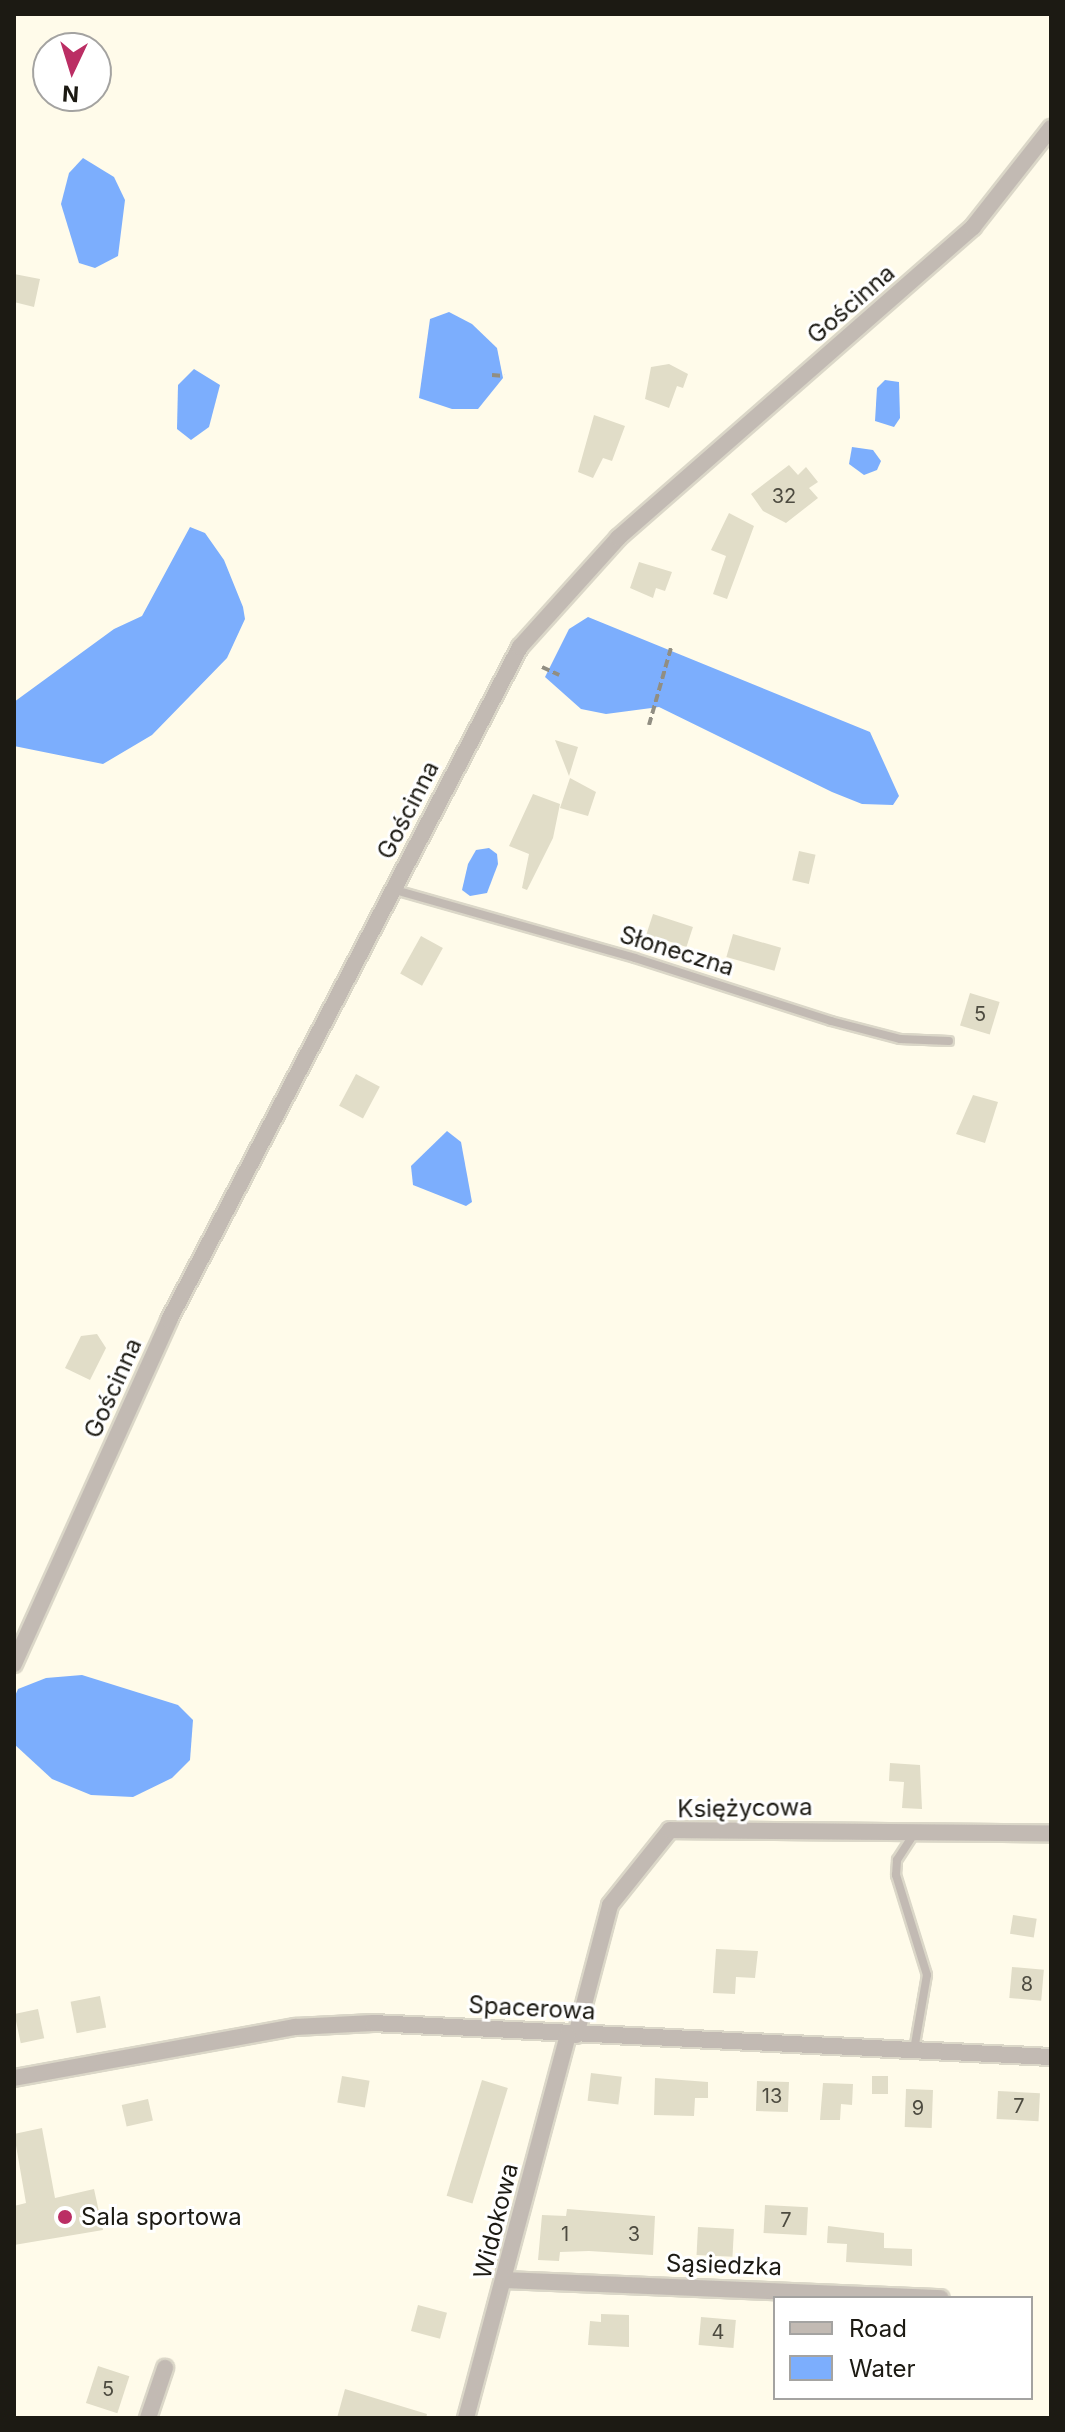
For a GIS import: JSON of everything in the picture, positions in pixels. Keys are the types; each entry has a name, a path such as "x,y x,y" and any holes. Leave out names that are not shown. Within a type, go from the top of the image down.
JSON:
{"street":[{"name":"Gościnna","path":"14,1664 169,1320 520,647 618,538 973,227 1051,128"},
{"name":"Księżycowa","path":"572,2035 610,1905 670,1830 1051,1833"},
{"name":"Spacerowa","path":"14,2078 295,2027 373,2023 1051,2057"},
{"name":"Widokowa","path":"466,2418 572,2035"},
{"name":"Sąsiedzka","path":"506,2280 893,2296"},
{"path":"148,2418 165,2368"}],"lane":[{"name":"Słoneczna","path":"395,890 635,958 831,1021 900,1039 949,1041"},
{"path":"914,2050 927,1975 896,1875 897,1860 915,1833"},
{"path":"1051,2049 1051,2057"}],"path":[{"path":"492,375 504,376"},
{"path":"649,725 671,648"},
{"path":"542,667 559,675"}],"water":[{"path":"83,158 114,177 125,200 118,256 95,268 79,263 61,204 69,173"},
{"path":"449,312 472,324 497,348 503,378 478,409 452,409 419,398 430,319"},
{"path":"194,369 220,385 209,427 191,440 177,429 178,385"},
{"path":"885,380 899,382 900,418 894,427 875,421 877,388"},
{"path":"852,447 873,450 881,461 877,470 864,475 849,464"},
{"path":"190,527 205,533 224,560 243,607 245,619 227,658 152,735 103,764 14,746 14,702 114,629 142,616"},
{"path":"588,617 870,732 899,796 893,805 862,804 659,707 606,714 581,709 545,677 569,629"},
{"path":"489,848 497,854 498,864 487,893 470,896 462,890 468,864 476,850"},
{"path":"447,1131 461,1142 472,1202 466,1206 413,1185 411,1166"},
{"path":"82,1675 178,1705 193,1720 190,1760 172,1778 133,1797 91,1795 52,1779 14,1744 14,1698 18,1689 46,1678"}],"building":[{"path":"14,274 40,279 34,307 14,302"},
{"path":"669,364 688,374 683,388 677,386 669,408 645,399 651,367"},
{"path":"594,415 625,426 612,461 603,458 593,478 578,472"},
{"path":"789,465 798,475 806,467 818,482 809,488 818,498 786,523 763,511 751,494"},
{"path":"729,513 754,526 727,599 713,594 726,556 711,550"},
{"path":"639,562 672,572 665,591 656,588 653,598 630,588"},
{"path":"555,740 578,747 569,776"},
{"path":"570,778 596,792 588,816 560,808"},
{"path":"533,794 560,804 553,838 527,890 522,888 529,854 509,846"},
{"path":"799,851 816,855 809,884 792,880"},
{"path":"653,914 693,927 686,947 647,934"},
{"path":"733,934 781,948 774,971 726,957"},
{"path":"421,936 443,948 422,986 400,974"},
{"path":"970,993 1000,1002 990,1035 960,1026"},
{"path":"356,1074 380,1087 363,1118 339,1106"},
{"path":"973,1095 998,1102 985,1143 956,1134"},
{"path":"97,1334 106,1348 90,1380 65,1368 81,1336"},
{"path":"890,1763 920,1765 922,1809 902,1808 904,1782 889,1781"},
{"path":"1013,1915 1037,1919 1034,1938 1010,1934"},
{"path":"716,1949 758,1951 755,1978 736,1977 735,1994 713,1993"},
{"path":"1012,1967 1044,1970 1041,2001 1009,1998"},
{"path":"100,1996 106,2027 77,2033 71,2002"},
{"path":"38,2009 44,2038 21,2043 15,2014"},
{"path":"591,2073 622,2077 618,2105 588,2101"},
{"path":"342,2076 370,2081 365,2107 337,2103"},
{"path":"872,2076 888,2076 888,2094 872,2094"},
{"path":"655,2078 708,2082 708,2098 695,2098 694,2116 654,2115"},
{"path":"482,2080 508,2088 472,2204 447,2196"},
{"path":"757,2081 789,2082 788,2112 756,2111"},
{"path":"823,2083 853,2084 852,2105 841,2104 840,2120 820,2120"},
{"path":"906,2089 933,2090 932,2128 905,2127"},
{"path":"998,2091 1040,2093 1038,2121 997,2119"},
{"path":"148,2099 153,2120 127,2127 122,2105"},
{"name":"Sala sportowa","path":"42,2128 55,2198 94,2189 103,2230 14,2245 14,2206 26,2203 14,2134"},
{"path":"765,2205 808,2207 806,2235 764,2233"},
{"path":"567,2209 655,2216 653,2255 560,2252 559,2261 538,2260 542,2215 566,2216"},
{"path":"828,2226 884,2233 884,2248 912,2249 912,2266 846,2262 847,2244 827,2243"},
{"path":"698,2227 734,2229 732,2257 697,2255"},
{"path":"418,2305 447,2313 440,2339 411,2331"},
{"path":"601,2314 629,2315 629,2347 588,2345 590,2321 601,2322"},
{"path":"701,2317 736,2320 733,2348 699,2345"},
{"path":"98,2366 129,2376 117,2413 86,2403"},
{"path":"345,2389 427,2414 426,2418 337,2418"}],"place":[{"name":"Sala sportowa","path":"65,2217"}]}
